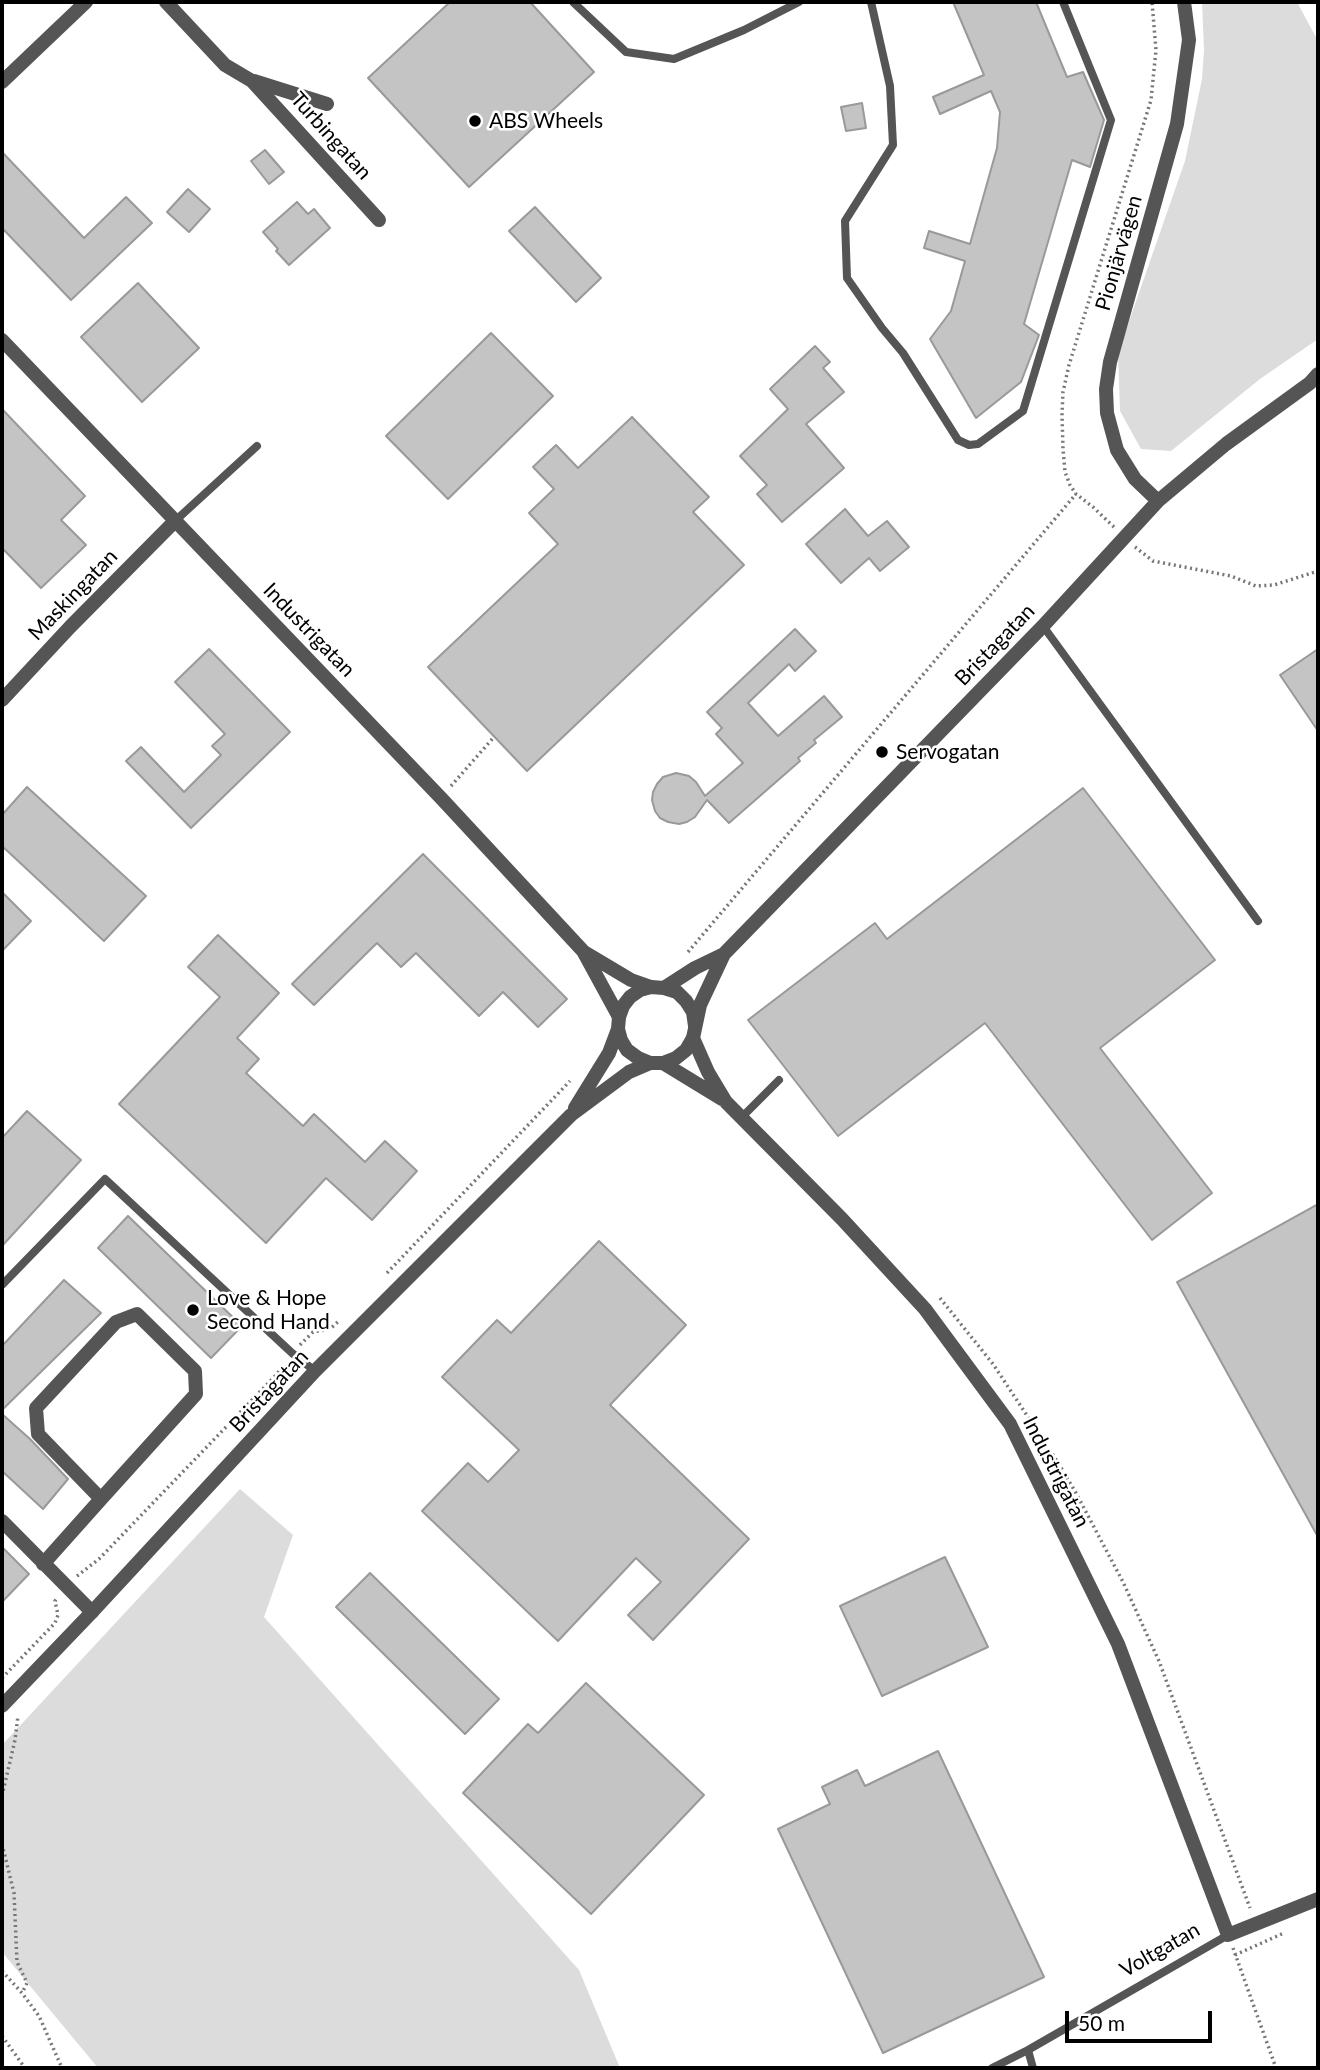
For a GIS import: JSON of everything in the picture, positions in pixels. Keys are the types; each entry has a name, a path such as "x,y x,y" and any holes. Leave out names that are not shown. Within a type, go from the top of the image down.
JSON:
{"street":[{"path":"2,82 86,2"},
{"name":"Turbingatan","path":"166,2 225,65 252,81 327,104"},
{"name":"Pionjärvägen","path":"1158,500 1135,479 1117,450 1107,413 1106,389 1110,362 1177,124 1189,40 1184,2"},
{"name":"Turbingatan","path":"252,81 379,220"},
{"name":"Industrigatan","path":"2,340 441,798 583,951 631,980 658,987"},
{"name":"Bristagatan","path":"2,1706 315,1371 571,1115 623,1076 676,1058 686,1050 694,1032 700,1005 724,954 1043,626 1158,500 1226,444 1316,383"},
{"name":"Maskingatan","path":"2,700 175,521"},
{"name":"Industrigatan","path":"583,951 619,1023"},
{"name":"Bristagatan","path":"571,1115 609,1053 623,1006 630,997 640,990 658,987 724,954"},
{"path":"658,987 677,992 686,1001 693,1012 694,1032"},
{"path":"619,1023 621,1040 627,1050 638,1058 657,1063"},
{"name":"Industrigatan","path":"694,1032 708,1072 726,1102"},
{"name":"Industrigatan","path":"657,1063 726,1102 842,1219 925,1309 1010,1424 1118,1644 1228,1935"},
{"path":"43,1564 196,1394 195,1371 138,1314 116,1322 36,1408 38,1434 101,1499"},
{"path":"2,1521 92,1612"},
{"name":"Voltgatan","path":"1228,1935 1318,1899"}],"lane":[{"path":"573,2 626,52 674,59 744,30 799,2"},
{"path":"871,2 890,86 893,145 845,221 846,278 903,353 958,440 969,445 978,443 1023,411 1111,120 1063,2"},
{"path":"175,521 257,446"},
{"path":"1043,626 1258,920"},
{"path":"742,1117 779,1080"},
{"path":"2,1285 105,1179 292,1353 315,1371"},
{"name":"Voltgatan","path":"992,2068 1228,1935"},
{"path":"1028,2050 1033,2068"}],"path":[{"path":"1152,2 1156,50 1151,100 1069,365 1063,392 1062,415 1065,472 1076,494 1153,561 1219,573 1256,586 1274,585 1318,571"},
{"path":"683,958 1076,494"},
{"path":"441,798 494,737"},
{"path":"385,1275 577,1074"},
{"path":"2,1678 55,1623 58,1615 55,1601 66,1587 108,1549 278,1374 292,1353 313,1332 330,1329 347,1315"},
{"path":"2,1796 18,1716"},
{"path":"2,1844 14,1893 17,1962 27,1983 22,1993"},
{"path":"1235,1955 1285,1932"},
{"path":"1228,1935 1276,2068"},
{"path":"2,1971 39,2016 62,2068"},
{"path":"2,2036 25,2068"}],"shaded area":[{"path":"1202,2 1297,2 1318,41 1318,339 1260,379 1171,451 1141,449 1120,411 1118,353 1185,161 1202,79"},
{"path":"240,1489 293,1535 264,1617 579,1970 620,2068 98,2068 2,1952 2,1745"}],"building":[{"name":"ABS Wheels","path":"450,2 530,2 594,72 469,187 368,78"},
{"path":"953,2 1036,2 1067,77 1083,72 1104,120 1090,167 1072,160 1024,324 1039,335 1021,382 976,418 930,339 951,311 965,261 924,248 929,231 970,244 997,148 1000,112 991,91 940,114 933,97 984,75"},
{"path":"862,103 866,128 846,131 841,107"},
{"path":"265,150 284,172 269,184 251,161"},
{"path":"2,152 84,238 126,197 152,223 71,300 2,228"},
{"path":"188,189 210,209 189,232 167,212"},
{"path":"297,202 308,214 314,209 330,228 289,265 263,232"},
{"path":"535,207 601,278 576,302 509,231"},
{"path":"138,283 199,348 142,402 81,337"},
{"path":"491,333 553,396 448,499 386,436"},
{"path":"815,346 830,362 823,368 844,392 806,424 844,468 782,522 757,494 767,485 740,456 788,409 770,389"},
{"path":"2,409 85,496 61,520 86,545 41,588 2,548"},
{"path":"632,417 709,497 693,512 744,565 527,771 428,667 558,544 529,513 554,489 533,467 556,445 578,468"},
{"path":"845,509 868,536 887,521 909,547 880,571 869,558 841,583 806,544"},
{"path":"795,629 816,651 795,671 789,664 748,703 778,736 824,696 842,717 814,740 816,743 798,758 800,761 729,823 707,800 695,817 687,822 679,824 660,818 652,800 653,792 663,777 676,773 689,776 705,796 743,763 716,734 722,728 707,712"},
{"path":"209,649 290,732 191,828 126,761 141,747 184,792 221,755 212,746 225,734 175,682"},
{"path":"1318,649 1318,731 1280,675"},
{"path":"27,787 146,896 104,941 2,846 2,815"},
{"path":"1083,788 1215,960 1100,1048 1212,1193 1152,1240 985,1023 838,1136 748,1020 875,923 887,939"},
{"path":"423,854 567,999 538,1027 503,992 479,1016 416,953 401,967 377,943 314,1005 292,984"},
{"path":"2,892 31,921 2,951"},
{"path":"218,935 279,993 237,1038 259,1059 246,1073 303,1126 314,1114 365,1162 385,1141 417,1171 372,1220 326,1178 266,1243 119,1104 220,997 188,967"},
{"path":"27,1111 81,1160 2,1246 2,1138"},
{"path":"1318,1204 1318,1537 1177,1282"},
{"path":"128,1216 242,1326 211,1358 98,1248"},
{"path":"599,1241 686,1325 610,1405 749,1539 653,1640 628,1615 661,1582 636,1558 558,1641 422,1511 468,1463 488,1482 519,1450 442,1377 497,1320 511,1333"},
{"path":"64,1280 101,1313 2,1410 2,1346"},
{"path":"2,1414 68,1479 43,1509 2,1471"},
{"path":"2,1547 29,1574 2,1602"},
{"path":"945,1557 988,1647 882,1696 840,1606"},
{"path":"370,1573 499,1699 465,1734 336,1607"},
{"path":"586,1683 704,1795 591,1914 463,1793 528,1724 538,1733"},
{"path":"938,1751 1044,1977 883,2053 778,1829 830,1804 822,1787 857,1770 865,1786"}],"place":[{"name":"ABS Wheels","path":"475,121"},
{"name":"Servogatan","path":"882,752"},
{"name":"Love & Hope Second Hand","path":"193,1310"}]}
